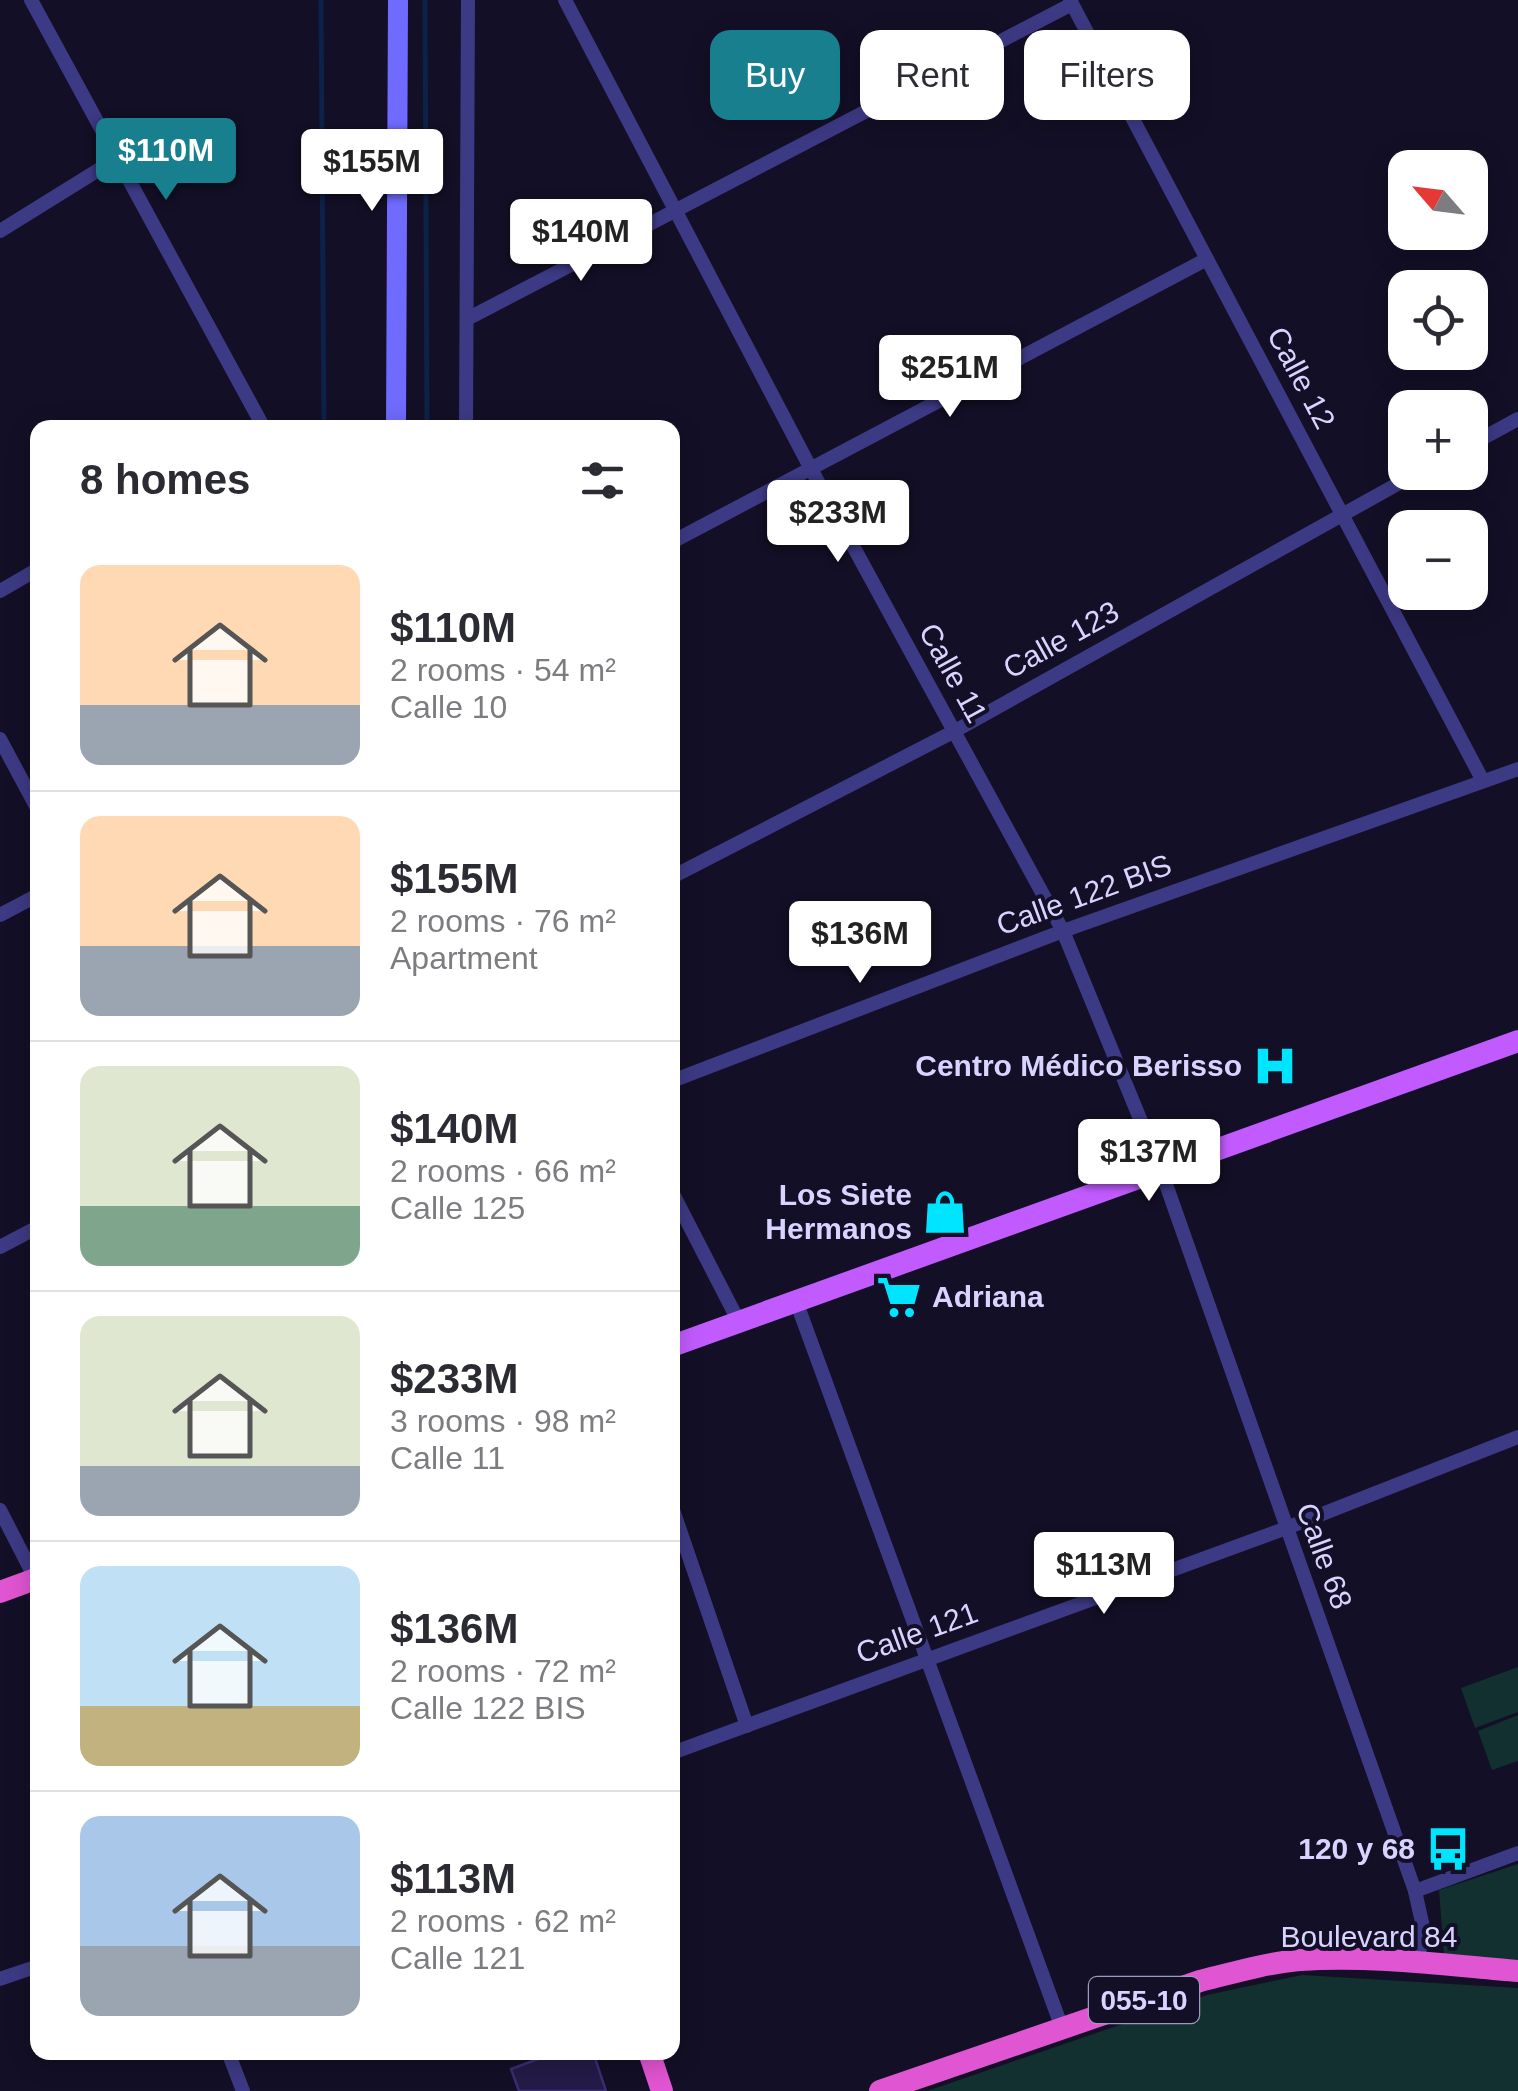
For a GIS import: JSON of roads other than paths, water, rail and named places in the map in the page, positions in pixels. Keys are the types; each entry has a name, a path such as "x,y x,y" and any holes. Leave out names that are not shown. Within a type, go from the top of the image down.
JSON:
{"highway":[{"path":"0,1592 30,1582"},
{"name":"Boulevard 84","path":"880,2091 1200,1981 1266,1966 1298,1960 1418,1962 1518,1971"},
{"path":"652,2060 662,2091"}],"main road":[{"path":"396,420 398,0"},
{"path":"680,1343 1517,1045"}],"street":[{"path":"30,0 260,420"},
{"path":"466,420 468,0"},
{"name":"Calle 11","path":"565,0 811,469 1063,931 1160,1170"},
{"path":"468,319 1071,2"},
{"name":"Calle 12","path":"1071,2 1483,781"},
{"path":"0,230 116,158"},
{"path":"680,538 1207,259"},
{"path":"1488,435 1518,419"},
{"name":"Calle 123","path":"680,873 953,732 1388,489"},
{"path":"0,590 30,573"},
{"path":"0,738 30,795"},
{"name":"Calle 122 BIS","path":"680,1078 1063,931 1518,768"},
{"path":"0,915 30,899"},
{"name":"Calle 68","path":"1160,1170 1415,1891 1423,1927 1418,1962"},
{"path":"680,1207 740,1322"},
{"path":"0,1247 30,1231"},
{"path":"796,1301 1062,2028"},
{"name":"Calle 121","path":"680,1749 1284,1529 1518,1437"},
{"path":"0,1510 30,1568"},
{"path":"680,1530 747,1726"},
{"path":"1415,1891 1518,1853"},
{"path":"0,1979 30,1969"},
{"path":"231,2060 243,2091"}],"waterway":[{"path":"321,0 324,420"},
{"path":"425,0 427,420"}],"place":[{"name":"Centro Médico Berisso","path":"1275,1066"},
{"name":"Los Siete Hermanos","path":"945,1212"},
{"name":"Adriana","path":"899,1297"},
{"name":"120 y 68","path":"1448,1849"}]}
